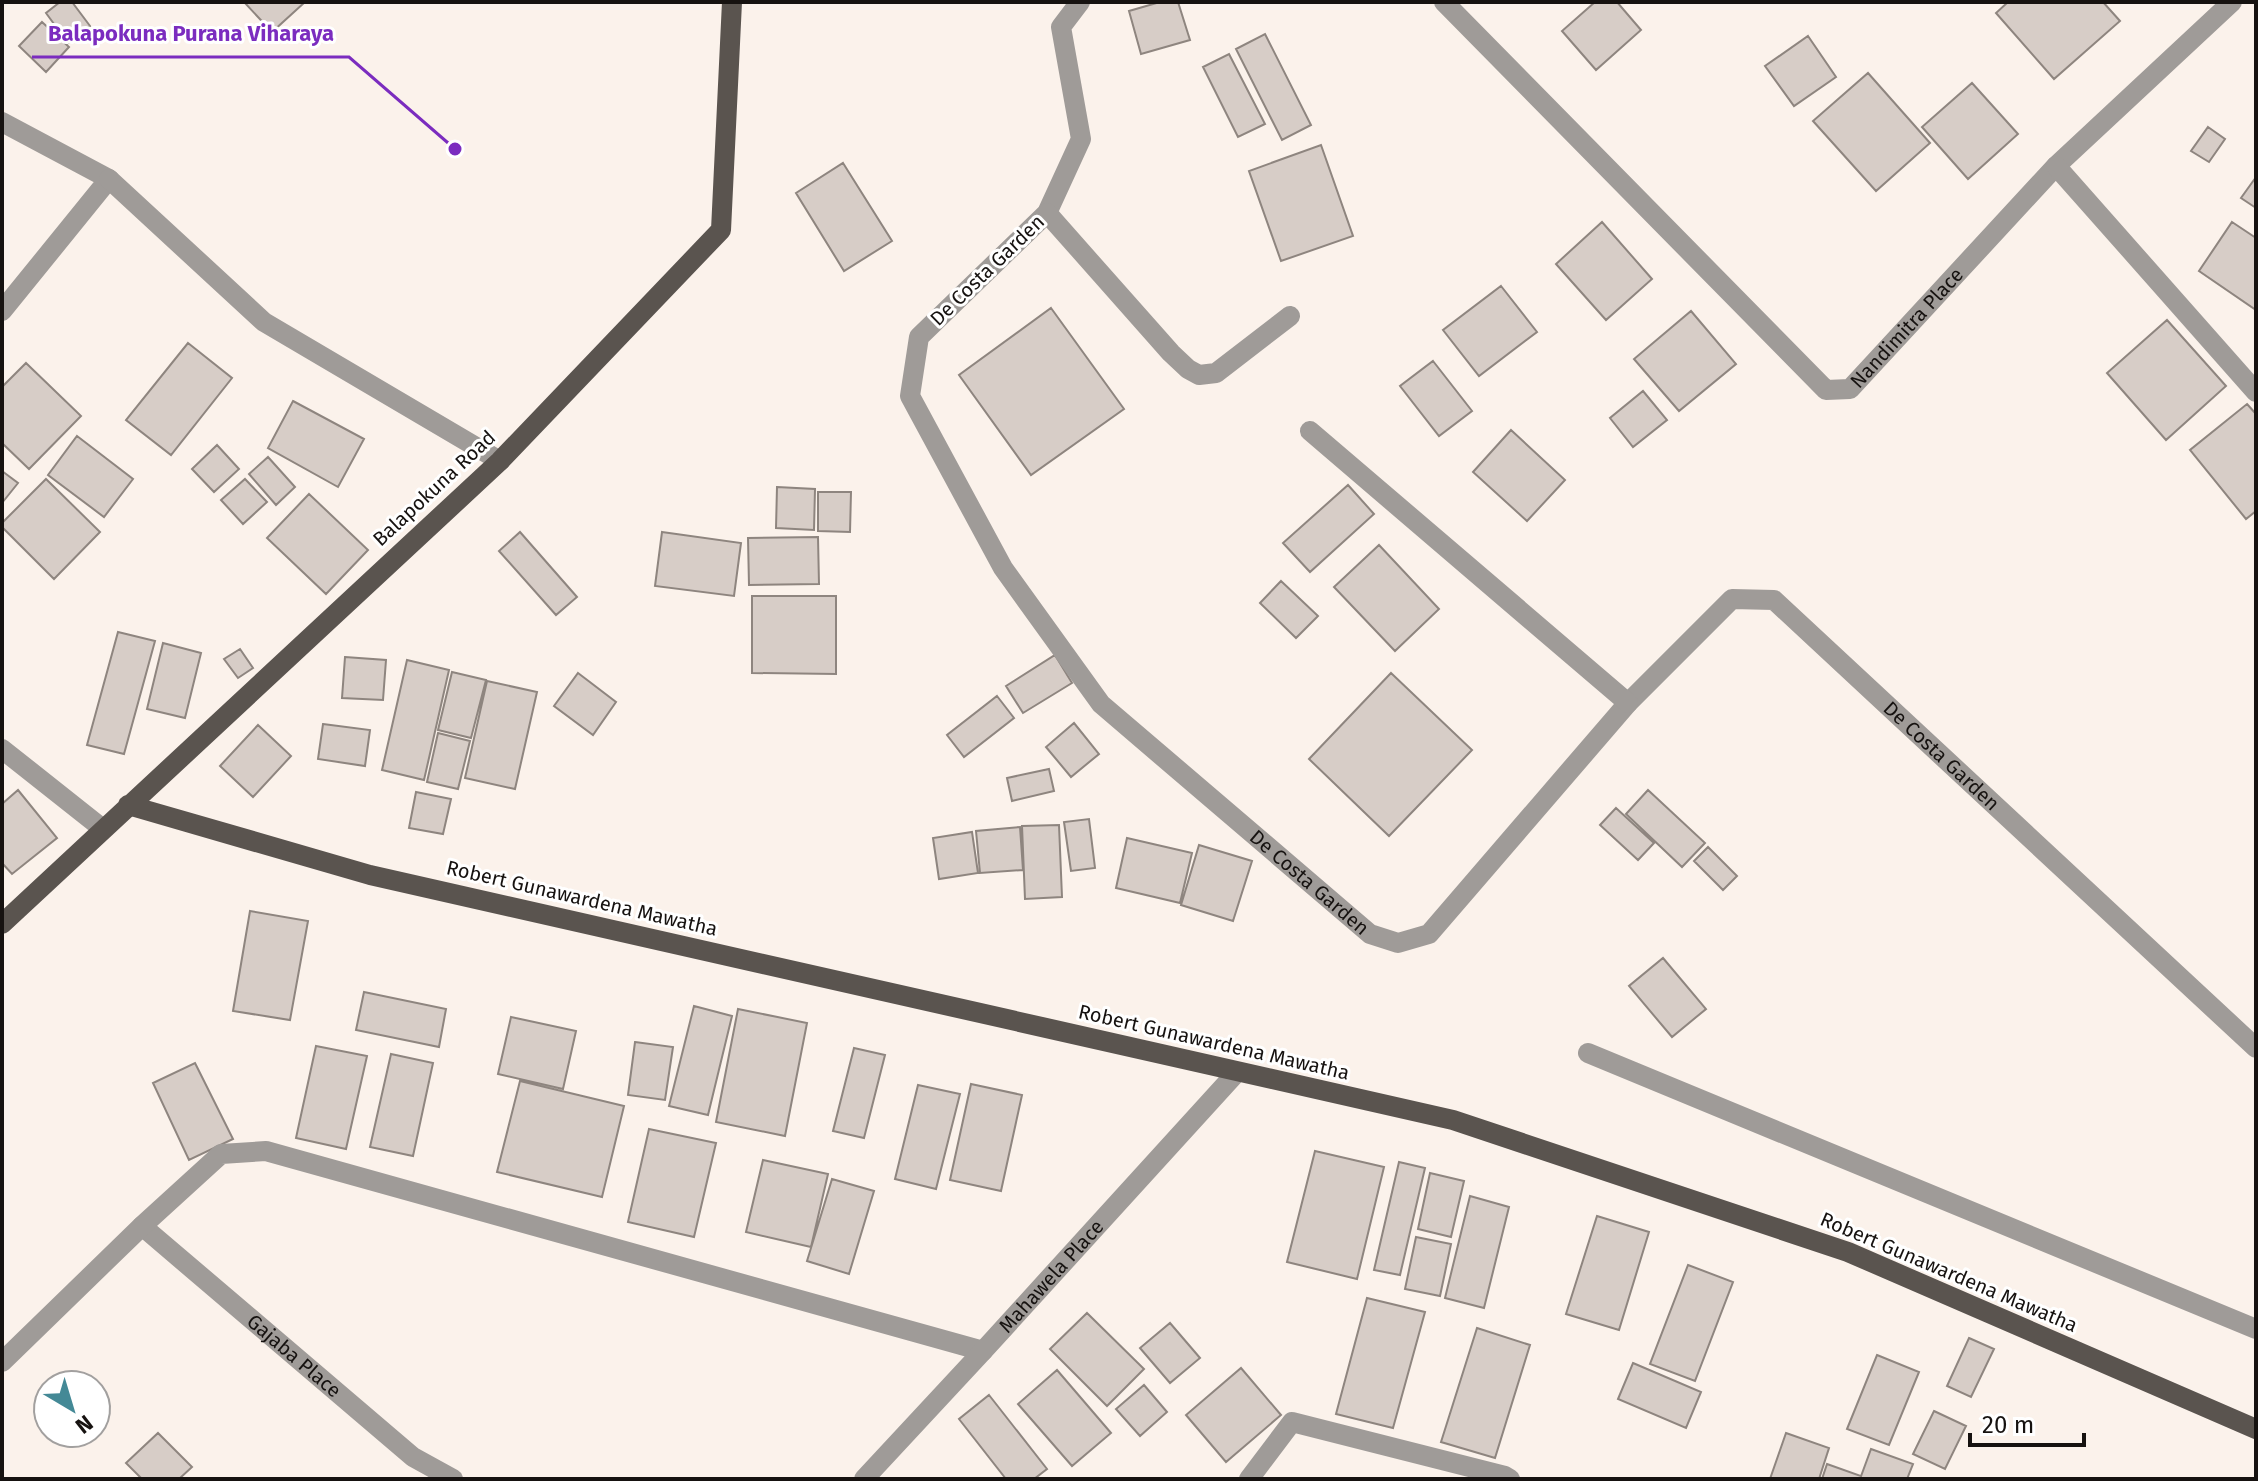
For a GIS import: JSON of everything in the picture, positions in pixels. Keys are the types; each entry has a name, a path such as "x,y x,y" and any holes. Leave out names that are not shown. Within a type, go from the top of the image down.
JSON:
{"main road":[{"name":"Balapokuna Road","path":"2,924 500,461 721,230 732,2"},
{"name":"Robert Gunawardena Mawatha","path":"128,805 370,875 1453,1120 1848,1252 2256,1429"}],"street":[{"name":"De Costa Garden","path":"1080,2 1061,27 1081,139 1047,213 919,337 910,396 1003,568 1101,704 1370,934 1398,943 1429,934 1628,703 1732,599 1774,600 2256,1048"},
{"name":"Nandimitra Place","path":"1444,2 1826,390 1850,389 2056,166 2232,2"},
{"path":"2,122 109,179 264,322 500,461"},
{"path":"2056,166 2256,392"},
{"path":"2,311 109,179"},
{"path":"1047,213 1171,353 1199,375 1216,373 1290,316"},
{"path":"1310,431 1628,703"},
{"path":"2,749 103,829"},
{"path":"1588,1053 2256,1329"},
{"name":"Mahawela Place","path":"864,1479 1237,1072"},
{"path":"2,1362 221,1154 266,1151 983,1351"},
{"name":"Gajaba Place","path":"142,1226 413,1457 453,1479"},
{"path":"1249,1479 1292,1422 1510,1479"}],"building":[{"path":"60,2 72,2 90,26 68,43 46,13"},
{"path":"244,2 305,2 272,32"},
{"path":"1160,2 1178,2 1190,40 1141,54 1129,11"},
{"path":"1595,2 1617,2 1641,30 1596,70 1562,31"},
{"path":"2008,2 2103,2 2120,21 2054,79 1996,13"},
{"path":"42,22 69,47 46,72 19,46"},
{"path":"1265,34 1311,125 1282,140 1236,49"},
{"path":"1808,36 1836,77 1794,106 1765,66"},
{"path":"1229,54 1265,124 1238,137 1203,67"},
{"path":"1868,73 1930,143 1876,191 1813,121"},
{"path":"1972,83 2018,134 1968,179 1922,127"},
{"path":"2208,127 2225,139 2209,162 2191,151"},
{"path":"1321,145 1353,236 1281,261 1249,171"},
{"path":"843,163 892,241 844,271 796,193"},
{"path":"2256,177 2256,208 2241,198"},
{"path":"1602,222 1652,279 1606,320 1556,264"},
{"path":"2232,222 2256,238 2256,310 2199,271"},
{"path":"1501,286 1537,332 1479,376 1443,330"},
{"path":"1051,308 1124,409 1031,475 959,375"},
{"path":"1691,311 1736,364 1679,411 1634,359"},
{"path":"2167,320 2226,386 2166,440 2107,373"},
{"path":"188,343 232,378 171,455 126,420"},
{"path":"1433,361 1472,411 1439,436 1400,386"},
{"path":"26,363 81,416 29,469 2,443 2,387"},
{"path":"1643,391 1667,420 1633,447 1610,418"},
{"path":"293,401 364,439 338,487 268,448"},
{"path":"2247,404 2256,414 2256,511 2246,519 2190,450"},
{"path":"1511,430 1565,480 1527,521 1473,472"},
{"path":"77,436 133,479 104,517 48,475"},
{"path":"217,445 239,469 214,492 192,469"},
{"path":"268,457 295,487 276,505 249,474"},
{"path":"2,471 18,483 2,503"},
{"path":"46,479 100,532 54,579 2,527 2,523"},
{"path":"245,479 267,502 243,524 221,500"},
{"path":"1348,485 1374,514 1310,572 1283,543"},
{"path":"777,487 815,489 814,530 776,528"},
{"path":"818,492 851,492 850,532 818,531"},
{"path":"309,494 368,550 326,594 267,538"},
{"path":"520,532 577,597 556,615 499,551"},
{"path":"662,532 741,543 734,596 655,586"},
{"path":"818,537 819,584 749,585 748,538"},
{"path":"1379,545 1439,609 1395,651 1334,587"},
{"path":"1281,581 1318,616 1296,638 1260,603"},
{"path":"752,596 836,596 836,674 752,673"},
{"path":"118,632 155,641 124,754 87,745"},
{"path":"163,643 201,653 185,718 147,709"},
{"path":"240,649 253,668 238,678 224,659"},
{"path":"1055,655 1072,683 1023,713 1006,686"},
{"path":"345,657 386,660 383,700 342,698"},
{"path":"407,660 449,670 424,780 382,770"},
{"path":"452,672 486,680 471,738 438,730"},
{"path":"578,673 616,702 593,735 554,706"},
{"path":"1391,673 1472,750 1389,836 1309,759"},
{"path":"487,681 537,692 515,789 465,778"},
{"path":"997,696 1014,718 964,757 947,735"},
{"path":"1074,723 1099,754 1071,777 1046,747"},
{"path":"323,724 370,730 365,766 318,759"},
{"path":"258,725 291,756 253,797 220,766"},
{"path":"438,733 470,741 458,789 427,782"},
{"path":"1049,769 1054,791 1012,801 1007,778"},
{"path":"18,790 57,838 12,874 2,863 2,804"},
{"path":"1648,790 1705,843 1682,867 1626,814"},
{"path":"416,792 451,799 443,834 409,828"},
{"path":"1616,808 1654,843 1638,860 1600,825"},
{"path":"1089,819 1095,868 1071,871 1064,822"},
{"path":"1059,825 1062,897 1025,899 1022,826"},
{"path":"1020,827 1023,870 980,873 976,831"},
{"path":"972,832 978,873 939,879 933,838"},
{"path":"1127,838 1192,853 1180,903 1116,888"},
{"path":"1199,845 1252,861 1233,921 1181,905"},
{"path":"1708,847 1737,876 1723,890 1694,861"},
{"path":"250,911 308,921 290,1020 233,1011"},
{"path":"1663,958 1706,1009 1672,1037 1629,986"},
{"path":"364,992 446,1009 439,1047 356,1030"},
{"path":"694,1006 732,1016 708,1115 669,1106"},
{"path":"738,1009 807,1023 785,1136 716,1122"},
{"path":"511,1017 576,1031 563,1089 498,1074"},
{"path":"635,1042 673,1047 665,1100 628,1095"},
{"path":"316,1046 367,1056 346,1149 296,1138"},
{"path":"854,1048 885,1055 864,1138 833,1131"},
{"path":"391,1054 433,1063 413,1156 370,1147"},
{"path":"195,1063 233,1139 189,1160 153,1083"},
{"path":"520,1081 624,1106 602,1197 497,1172"},
{"path":"971,1084 1022,1095 1001,1191 950,1180"},
{"path":"918,1085 960,1094 936,1189 895,1179"},
{"path":"649,1129 716,1143 694,1237 628,1222"},
{"path":"1315,1151 1384,1167 1357,1279 1287,1262"},
{"path":"763,1160 828,1174 811,1247 746,1232"},
{"path":"1399,1162 1425,1168 1400,1275 1374,1270"},
{"path":"1430,1173 1464,1181 1451,1237 1418,1229"},
{"path":"832,1179 874,1191 849,1274 807,1261"},
{"path":"1470,1196 1509,1207 1484,1308 1445,1298"},
{"path":"1597,1216 1649,1232 1619,1330 1566,1314"},
{"path":"1416,1237 1451,1244 1440,1296 1405,1289"},
{"path":"1688,1265 1733,1282 1695,1381 1650,1364"},
{"path":"1367,1298 1425,1312 1393,1428 1336,1414"},
{"path":"1087,1313 1144,1369 1107,1406 1050,1349"},
{"path":"1170,1323 1200,1358 1170,1383 1140,1348"},
{"path":"1477,1328 1530,1345 1495,1458 1441,1442"},
{"path":"1969,1338 1994,1349 1971,1397 1947,1386"},
{"path":"1877,1355 1919,1372 1889,1445 1847,1429"},
{"path":"1633,1363 1701,1392 1686,1428 1618,1399"},
{"path":"1241,1368 1281,1415 1226,1462 1186,1415"},
{"path":"1057,1370 1111,1433 1072,1466 1018,1404"},
{"path":"1144,1385 1167,1412 1140,1436 1116,1409"},
{"path":"989,1395 1047,1469 1034,1479 1006,1479 959,1419"},
{"path":"1934,1411 1966,1426 1945,1469 1913,1454"},
{"path":"158,1433 192,1467 179,1479 142,1479 126,1463"},
{"path":"1786,1433 1829,1448 1819,1479 1770,1479"},
{"path":"1871,1449 1913,1464 1907,1479 1860,1479"},
{"path":"1827,1464 1861,1476 1860,1479 1822,1479"}],"place":[{"name":"Balapokuna Purana Viharaya","path":"455,149"}]}
